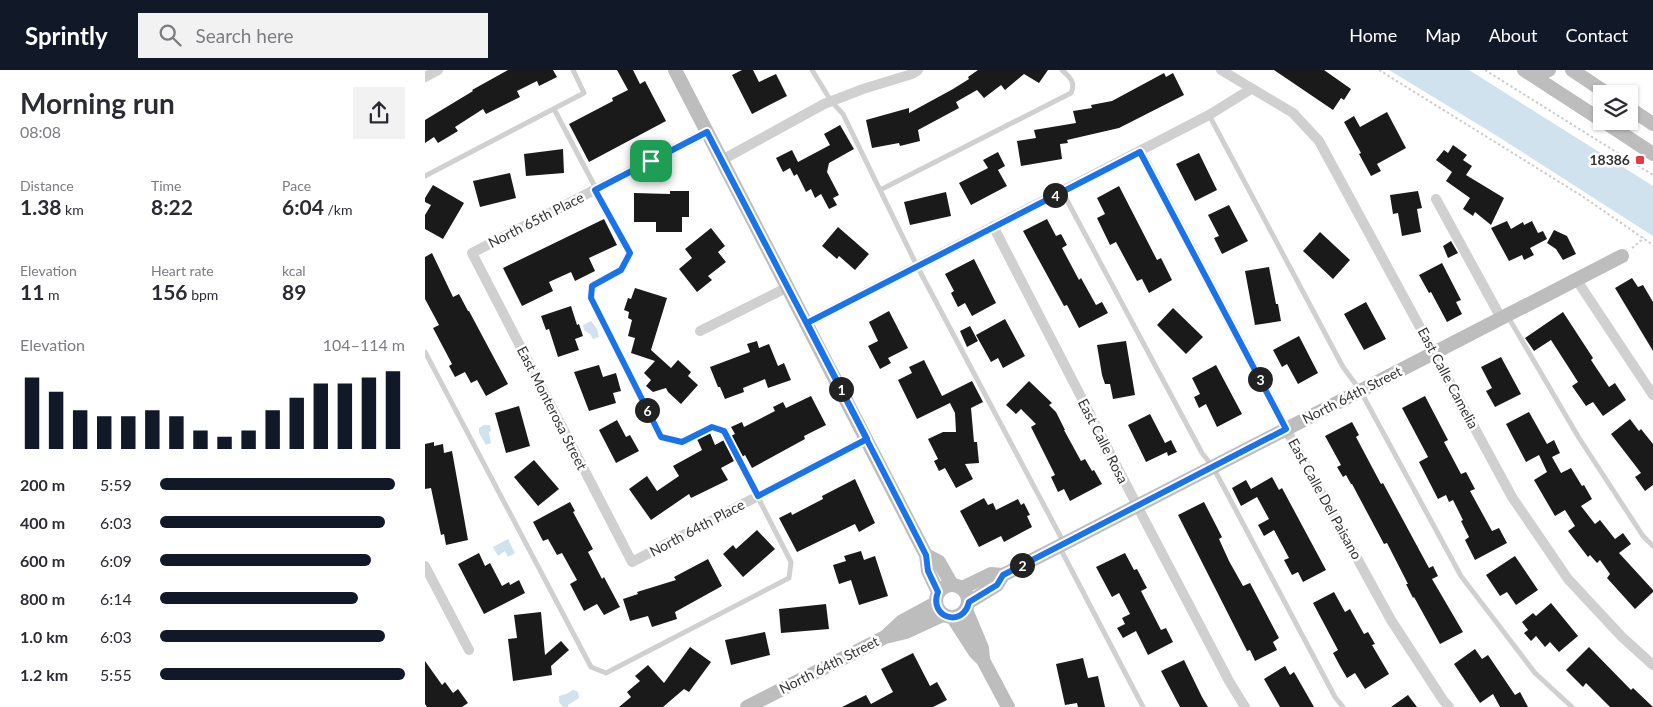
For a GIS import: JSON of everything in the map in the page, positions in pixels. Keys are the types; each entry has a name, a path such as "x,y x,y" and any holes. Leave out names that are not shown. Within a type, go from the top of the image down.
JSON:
{"street":[{"path":"425,77 438,70"},
{"path":"675,70 926,555 928,571 943,607 975,652 983,660 1008,707"},
{"path":"722,160 831,101 912,74 918,70"},
{"name":"East Calle Camelia","path":"1221,70 1293,113 1319,141 1512,497 1569,579 1621,637 1653,665"},
{"path":"1529,73 1549,70"},
{"path":"1572,70 1594,85"},
{"path":"1529,73 1593,115"},
{"path":"807,323 1140,152 1209,115 1251,89"},
{"path":"1638,114 1653,124"},
{"path":"1616,130 1653,154"},
{"name":"North 65th Place","path":"472,253 707,132"},
{"name":"East Calle Del Paisano","path":"1140,152 1286,429 1391,620 1449,707"},
{"path":"1436,199 1504,316"},
{"name":"East Calle Rosa","path":"993,226 1137,506 1229,681 1245,707"},
{"name":"East Monterosa Street","path":"472,253 633,562"},
{"name":"North 64th Street","path":"967,606 997,585 1003,575 1622,256"},
{"path":"1576,280 1653,395"},
{"path":"700,331 788,287"},
{"name":"North 64th Place","path":"633,562 867,439"},
{"path":"926,555 939,562 957,587 967,595 967,606 982,648 983,660"},
{"path":"425,566 469,650"},
{"name":"North 64th Street","path":"957,587 991,574 1003,575"},
{"path":"943,607 944,587 957,587"},
{"path":"943,607 958,617 967,606"},
{"name":"North 64th Street","path":"747,707 885,637 906,632 943,607"}],"lane":[{"path":"425,176 584,93 573,70"},
{"path":"813,70 831,101 843,114 917,266 1143,707"},
{"path":"880,190 1071,93 1073,81 1062,70"},
{"path":"425,352 591,667 605,673 789,578 791,562 724,431 712,427 682,442 661,437 591,298 592,286 621,270 630,253 595,190 554,109"},
{"path":"1209,115 1343,367 1361,390 1461,576 1535,673 1572,707"},
{"path":"1062,191 1202,453 1213,466 1335,697 1343,707"},
{"path":"1504,316 1579,438 1643,536 1653,546"}],"path":[{"path":"1379,70 1543,171 1653,245"},
{"path":"1485,70 1653,175"},
{"path":"1622,256 1644,238"}],"water":[{"path":"1389,70 1469,70 1653,186 1653,236 1494,134"},
{"path":"591,321 597,329 599,337 593,339 584,330 583,325"},
{"path":"484,425 490,425 491,431 489,432 491,443 486,445 479,433 479,428"},
{"path":"508,539 515,553 508,557 505,551 498,556 493,547"},
{"path":"573,690 578,692 579,698 568,705 568,707 563,707 559,702 559,696"}],"building":[{"path":"508,70 553,70 557,77 539,86 537,81 517,91 520,97 486,114 483,109 455,127 458,131 438,143 434,137 425,143 425,120"},
{"path":"617,70 633,70 640,84 645,81 666,121 589,162 569,124 613,101 612,98 628,90"},
{"path":"742,70 753,70 759,82 776,74 787,96 752,114 732,75"},
{"path":"978,70 1048,70 1039,83 1024,74 1005,90 1001,85 984,98 977,90 956,102 959,108 918,130 920,141 900,146 899,143 872,148 866,120 909,108 909,113 953,89 969,79 968,77"},
{"path":"1274,70 1324,70 1351,89 1344,100 1341,98 1333,110"},
{"path":"1164,73 1166,77 1173,73 1184,95 1119,128 1067,140 1068,143 1060,144 1062,159 1021,166 1017,141 1036,138 1034,130 1076,123 1073,111 1092,108 1091,105 1112,101"},
{"path":"1387,112 1406,148 1377,164 1381,171 1371,176 1344,122 1354,116 1360,127"},
{"path":"840,125 854,149 829,163 827,172 839,195 833,198 837,205 829,209 821,194 815,198 811,189 806,192 797,174 794,176 790,168 783,172 776,158 792,150 798,162 830,145 824,134"},
{"path":"1453,145 1467,155 1463,160 1472,166 1466,175 1504,198 1491,225 1475,212 1473,216 1463,209 1470,198 1446,181 1452,172 1436,160 1444,150 1448,153"},
{"path":"563,149 564,173 526,176 524,154"},
{"path":"998,152 1005,166 998,170 1007,186 971,205 959,183 988,168 983,160"},
{"path":"1199,153 1217,190 1195,201 1176,164"},
{"path":"510,173 516,198 480,207 473,181"},
{"path":"433,185 464,203 443,239 425,229 425,215 431,205 425,202 425,198"},
{"path":"1119,186 1157,260 1161,258 1172,280 1149,293 1142,279 1137,281 1116,242 1110,245 1097,218 1105,214 1097,198"},
{"path":"670,191 689,191 689,217 682,217 682,232 656,232 656,222 634,222 634,193 670,194"},
{"path":"1418,191 1422,208 1417,209 1421,232 1402,236 1398,213 1393,214 1390,195"},
{"path":"946,192 951,216 910,225 904,202"},
{"path":"1229,205 1248,241 1222,254 1214,238 1219,236 1208,215"},
{"path":"604,219 617,245 589,258 595,271 575,281 571,272 549,282 553,291 522,306 503,268"},
{"path":"1047,219 1056,236 1061,234 1067,245 1062,248 1079,280 1081,278 1096,305 1102,302 1108,313 1079,328 1067,305 1064,306 1023,231"},
{"path":"1507,221 1511,229 1523,222 1524,225 1532,221 1538,233 1543,231 1547,239 1530,248 1534,255 1524,260 1522,255 1509,261 1491,228"},
{"path":"838,227 869,254 855,270 839,256 837,259 822,246"},
{"path":"711,228 725,246 718,252 726,262 708,276 712,280 697,292 679,269 692,258 685,249"},
{"path":"1554,230 1567,236 1576,254 1563,260 1556,249 1547,243"},
{"path":"1320,232 1350,260 1333,279 1303,251"},
{"path":"1451,241 1458,253 1448,258 1443,246"},
{"path":"432,253 453,297 459,294 508,384 486,396 477,380 471,383 465,372 455,377 449,366 452,364 433,328 439,325 425,299 425,257"},
{"path":"974,259 996,303 972,316 965,303 958,307 951,293 954,291 945,274"},
{"path":"1442,263 1461,300 1456,302 1462,314 1447,322 1431,292 1429,293 1419,275"},
{"path":"1269,267 1281,321 1255,325 1245,271"},
{"path":"1632,278 1638,287 1643,285 1653,302 1653,351 1615,288"},
{"path":"635,288 667,298 651,350 671,368 678,360 691,372 688,376 698,385 681,404 666,388 653,392 646,386 651,380 644,373 655,361 631,353 635,338 628,336 632,320 628,318 629,312 624,310 628,298 631,299"},
{"path":"1366,302 1386,339 1364,350 1344,314"},
{"path":"571,306 583,336 575,339 579,350 558,357 549,329 546,330 541,316"},
{"path":"1173,308 1203,337 1186,354 1157,325"},
{"path":"889,311 908,348 888,358 891,363 880,369 868,346 878,341 869,322"},
{"path":"1563,312 1593,358 1591,360 1609,387 1615,383 1626,400 1603,416 1593,402 1586,406 1572,386 1578,382 1551,340 1534,351 1525,338"},
{"path":"1005,319 1025,356 1003,368 998,358 991,362 976,335"},
{"path":"970,326 978,341 967,347 960,331"},
{"path":"1299,336 1318,373 1298,384 1287,364 1282,367 1273,350"},
{"path":"757,341 759,348 769,344 778,366 784,363 791,380 768,388 765,379 743,388 744,392 725,399 710,367 750,352 747,344"},
{"path":"1126,341 1135,395 1113,399 1110,384 1105,384 1102,375 1097,345"},
{"path":"1501,357 1521,394 1495,407 1486,391 1492,388 1481,367"},
{"path":"924,360 942,396 972,381 983,402 971,408 974,442 977,442 979,463 965,464 973,479 956,488 945,468 939,471 934,461 938,459 928,439 943,432 956,432 955,413 950,403 917,419 898,380 912,373 909,367"},
{"path":"599,365 603,377 616,373 621,391 613,393 616,403 589,411 574,372"},
{"path":"1216,365 1242,414 1217,427 1206,404 1199,408 1194,397 1200,394 1192,378"},
{"path":"1029,381 1052,403 1049,405 1056,412 1081,461 1085,459 1102,484 1070,501 1064,489 1058,492 1051,477 1055,475 1031,427 1036,424 1021,409 1016,414 1006,405"},
{"path":"811,396 826,425 804,436 805,439 752,468 745,455 742,457 731,436 735,434 731,427 742,422 744,427 775,411 773,407 783,402 786,408"},
{"path":"1425,396 1448,440 1444,442 1461,474 1466,472 1475,489 1470,491 1492,531 1499,528 1507,543 1475,560 1465,540 1469,537 1461,521 1463,520 1453,500 1449,502 1446,495 1438,499 1419,462 1428,457 1402,408"},
{"path":"519,406 530,446 506,453 495,413"},
{"path":"1529,412 1547,444 1554,440 1560,453 1552,457 1561,473 1571,468 1592,499 1581,506 1595,524 1600,520 1615,539 1623,533 1631,544 1619,553 1653,590 1635,609 1607,578 1610,574 1600,560 1597,563 1590,555 1588,557 1568,531 1575,526 1565,510 1555,516 1534,480 1547,472 1539,455 1526,462 1506,424"},
{"path":"1150,414 1165,443 1171,440 1177,452 1168,456 1167,452 1146,462 1128,425"},
{"path":"1630,419 1639,431 1641,429 1653,444 1653,485 1645,491 1635,477 1641,473 1611,434"},
{"path":"617,420 626,437 630,435 639,451 616,463 599,430"},
{"path":"1352,422 1359,435 1356,437 1381,484 1383,483 1429,568 1433,566 1438,576 1432,579 1463,632 1440,644 1413,598 1387,543 1384,544 1352,484 1346,475 1343,477 1337,467 1341,465 1325,436"},
{"path":"710,433 715,445 724,440 734,461 721,468 728,480 691,498 689,494 651,520 629,489 647,476 657,491 679,476 673,466 702,450 697,439"},
{"path":"434,442 434,446 443,444 444,453 452,451 468,540 446,545 444,534 441,535 431,488 425,489 425,444"},
{"path":"534,460 559,489 538,506 514,477"},
{"path":"1272,477 1279,490 1282,488 1326,570 1303,582 1298,572 1292,575 1284,560 1289,558 1274,530 1264,536 1258,525 1269,519 1257,497 1241,506 1232,488 1246,480 1251,489"},
{"path":"855,479 875,523 859,532 855,524 797,552 779,518 791,512 792,515 823,499 822,496"},
{"path":"984,498 988,505 993,503 996,510 1018,499 1021,505 1024,503 1030,515 1027,516 1032,527 1004,542 1001,536 979,547 960,511"},
{"path":"570,502 575,511 573,512 593,549 588,552 620,607 604,615 597,604 584,611 570,584 577,580 562,553 557,555 548,539 543,541 533,522"},
{"path":"1204,502 1222,537 1219,539 1229,561 1243,586 1250,583 1279,638 1273,642 1277,650 1255,661 1250,650 1247,651 1178,515"},
{"path":"757,530 775,549 743,577 723,554 733,545 736,549"},
{"path":"861,551 864,560 875,556 888,596 859,605 851,580 839,584 833,565 846,561 844,556"},
{"path":"479,553 485,566 490,563 502,586 509,582 510,585 519,580 525,593 484,614 458,564"},
{"path":"1125,553 1134,570 1137,569 1147,588 1141,591 1161,630 1166,628 1173,642 1148,655 1136,631 1123,638 1117,628 1125,624 1122,618 1130,614 1119,593 1112,597 1096,567"},
{"path":"1515,556 1538,590 1516,605 1507,592 1500,596 1486,575"},
{"path":"708,559 722,586 675,612 677,619 652,627 648,616 630,621 623,599 638,594 637,592 676,580 674,577"},
{"path":"1334,592 1345,612 1350,609 1364,634 1368,632 1375,644 1372,645 1389,674 1365,689 1355,673 1347,678 1333,653 1338,650 1313,603"},
{"path":"1551,603 1578,636 1559,652 1550,642 1545,647 1536,636 1531,641 1524,633 1528,630 1522,622 1533,613 1536,616"},
{"path":"826,604 829,629 781,633 779,609"},
{"path":"541,612 545,655 561,641 569,650 551,666 552,675 513,681 508,639 517,638 514,615"},
{"path":"765,632 770,655 731,665 725,640"},
{"path":"690,647 711,662 689,692 684,689 663,707 619,707 631,697 627,692 640,681 635,676 648,665 664,683"},
{"path":"1589,647 1631,690 1633,688 1653,707 1610,707 1586,683 1583,687 1566,670"},
{"path":"1475,649 1482,659 1488,655 1515,695 1520,692 1528,707 1500,707 1493,694 1480,703 1454,664"},
{"path":"913,653 930,686 937,682 947,700 933,707 842,707 866,695 871,704 893,692 881,669"},
{"path":"1083,658 1088,678 1098,676 1105,707 1078,707 1077,703 1065,705 1056,664"},
{"path":"1184,660 1208,707 1180,707 1161,671"},
{"path":"425,661 442,685 445,682 453,693 458,689 468,703 462,707 427,707 425,704"},
{"path":"1285,666 1290,675 1294,672 1314,707 1280,707 1264,679"},
{"path":"1408,695 1417,707 1391,707"}],"place":[{"name":"18386","path":"1640,160"}],"route":[{"path":"651,161 595,190 630,253 621,270 592,286 591,298 661,437 682,442 712,427 724,431 758,496 867,439 807,323 1140,152 1286,429 1003,575 997,585 969,602 966,610 958,617 953,618 943,615 937,608 936,599 938,592 928,571 926,555 867,439 707,132 651,161"}]}
